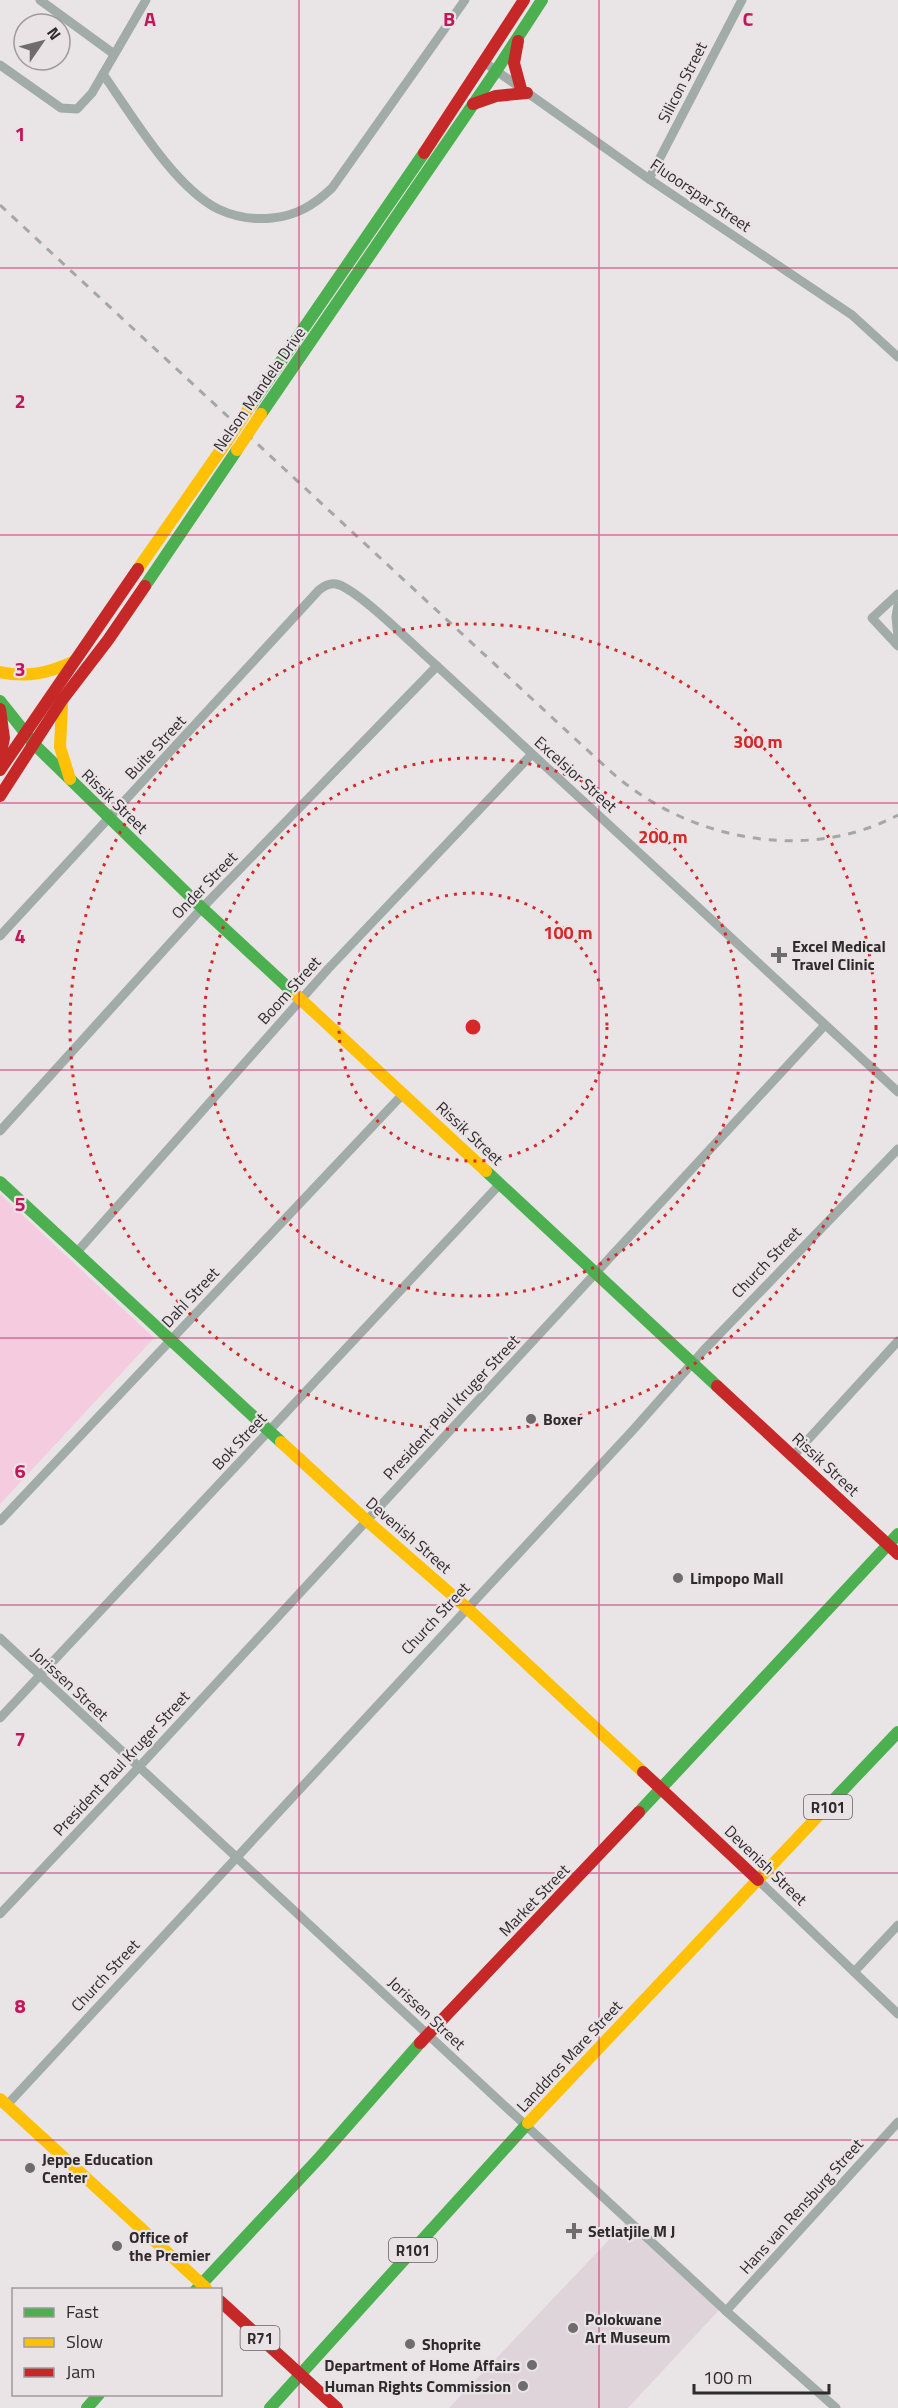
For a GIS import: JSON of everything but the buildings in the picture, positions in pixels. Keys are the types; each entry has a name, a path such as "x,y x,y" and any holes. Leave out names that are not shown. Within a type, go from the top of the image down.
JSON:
{"main road":[{"name":"Nelson Mandela Drive","path":"0,770 440,130 524,0"},
{"name":"Nelson Mandela Drive","path":"0,796 62,700 108,640 542,0"},
{"path":"472,104 496,96 524,91 514,63 519,34"},
{"path":"0,672 16,676 41,675 74,661"},
{"path":"62,700 60,747 71,782"},
{"name":"Rissik Street","path":"0,701 35,745 71,782 202,908 893,1549"},
{"path":"0,709 4,738 0,758"},
{"name":"Devenish Street","path":"0,1182 366,1520 467,1608 758,1880"},
{"name":"Market Street","path":"201,2288 429,2034 893,1549 898,1534"},
{"name":"Landdros Mare Street","path":"270,2408 527,2125 898,1732"},
{"path":"2,2106 201,2288"},
{"name":"R71","path":"222,2303 337,2408"},
{"path":"87,2408 97,2396"}],"street":[{"path":"39,0 114,54"},
{"path":"0,65 61,108 73,111 83,106 146,0"},
{"path":"103,74 164,158 196,194 218,209 243,217 279,218 305,210 319,201 332,188 465,0"},
{"name":"Silicon Street","path":"649,179 742,0"},
{"name":"Fluoorspar Street","path":"484,62 649,179 852,315 898,357"},
{"name":"Buite Street","path":"0,936 319,590 329,584 334,584"},
{"name":"Excelsior Street","path":"334,584 350,591 363,601 437,666 898,1092"},
{"path":"898,594 872,618 898,646"},
{"path":"898,606 896,617 898,637"},
{"name":"Onder Street","path":"0,1131 202,908 437,666"},
{"name":"Boom Street","path":"77,1252 302,999 531,755"},
{"name":"President Paul Kruger Street","path":"0,1914 825,1026"},
{"name":"Dahl Street","path":"0,1521 403,1094"},
{"name":"Church Street","path":"2,2106 237,1857 693,1364 898,1149"},
{"name":"Bok Street","path":"0,1718 500,1184"},
{"path":"794,1455 898,1341"},
{"name":"Jorissen Street","path":"0,1638 726,2312 836,2408"},
{"name":"Devenish Street","path":"758,1880 898,2014"},
{"path":"854,1972 898,1925"},
{"name":"Hans van Rensburg Street","path":"726,2312 898,2122"}],"shaded area":[{"path":"0,1194 154,1338 0,1504"},
{"path":"625,2223 720,2309 628,2408 449,2408"}],"railway":[{"path":"0,205 585,748 630,787 660,806 692,821 726,832 761,839 796,841 831,837 865,829 898,815"}],"traffic: fast":[{"path":"261,414 496,71 542,0"},
{"path":"251,405 424,153"},
{"path":"145,586 237,450"},
{"path":"0,701 35,745 202,908 297,996"},
{"path":"486,1171 717,1386"},
{"path":"0,1182 281,1442"},
{"path":"639,1812 898,1534"},
{"path":"821,1813 898,1732"},
{"path":"198,2288 320,2157 420,2043"},
{"path":"270,2408 528,2123"},
{"path":"87,2408 97,2396"}],"traffic: slow":[{"path":"227,441 251,405"},
{"path":"237,450 261,414"},
{"path":"138,569 227,441"},
{"path":"0,672 19,675 37,673 73,662"},
{"path":"62,705 60,747 70,779"},
{"path":"297,996 486,1171"},
{"path":"281,1442 467,1608 643,1772"},
{"path":"528,2123 821,1813"},
{"path":"0,2099 206,2288"}],"traffic: jam":[{"path":"424,153 524,0"},
{"path":"518,41 514,63 521,89"},
{"path":"473,104 496,96 527,93"},
{"path":"0,770 138,569"},
{"path":"0,796 62,700 108,640 145,586"},
{"path":"0,709 4,738 0,758"},
{"path":"717,1386 898,1554"},
{"path":"643,1772 758,1880"},
{"path":"420,2043 639,1812"},
{"path":"222,2303 337,2408"}],"place":[{"name":"Excel Medical Travel Clinic","path":"779,955"},
{"name":"Boxer","path":"531,1419"},
{"name":"Limpopo Mall","path":"678,1578"},
{"name":"Jeppe Education Center","path":"30,2168"},
{"name":"Setlatjile M J","path":"574,2231"},
{"name":"Office of the Premier","path":"117,2246"},
{"name":"Polokwane Art Museum","path":"573,2328"},
{"name":"Shoprite","path":"410,2344"},
{"name":"Department of Home Affairs","path":"532,2365"},
{"name":"Human Rights Commission","path":"523,2386"}]}
